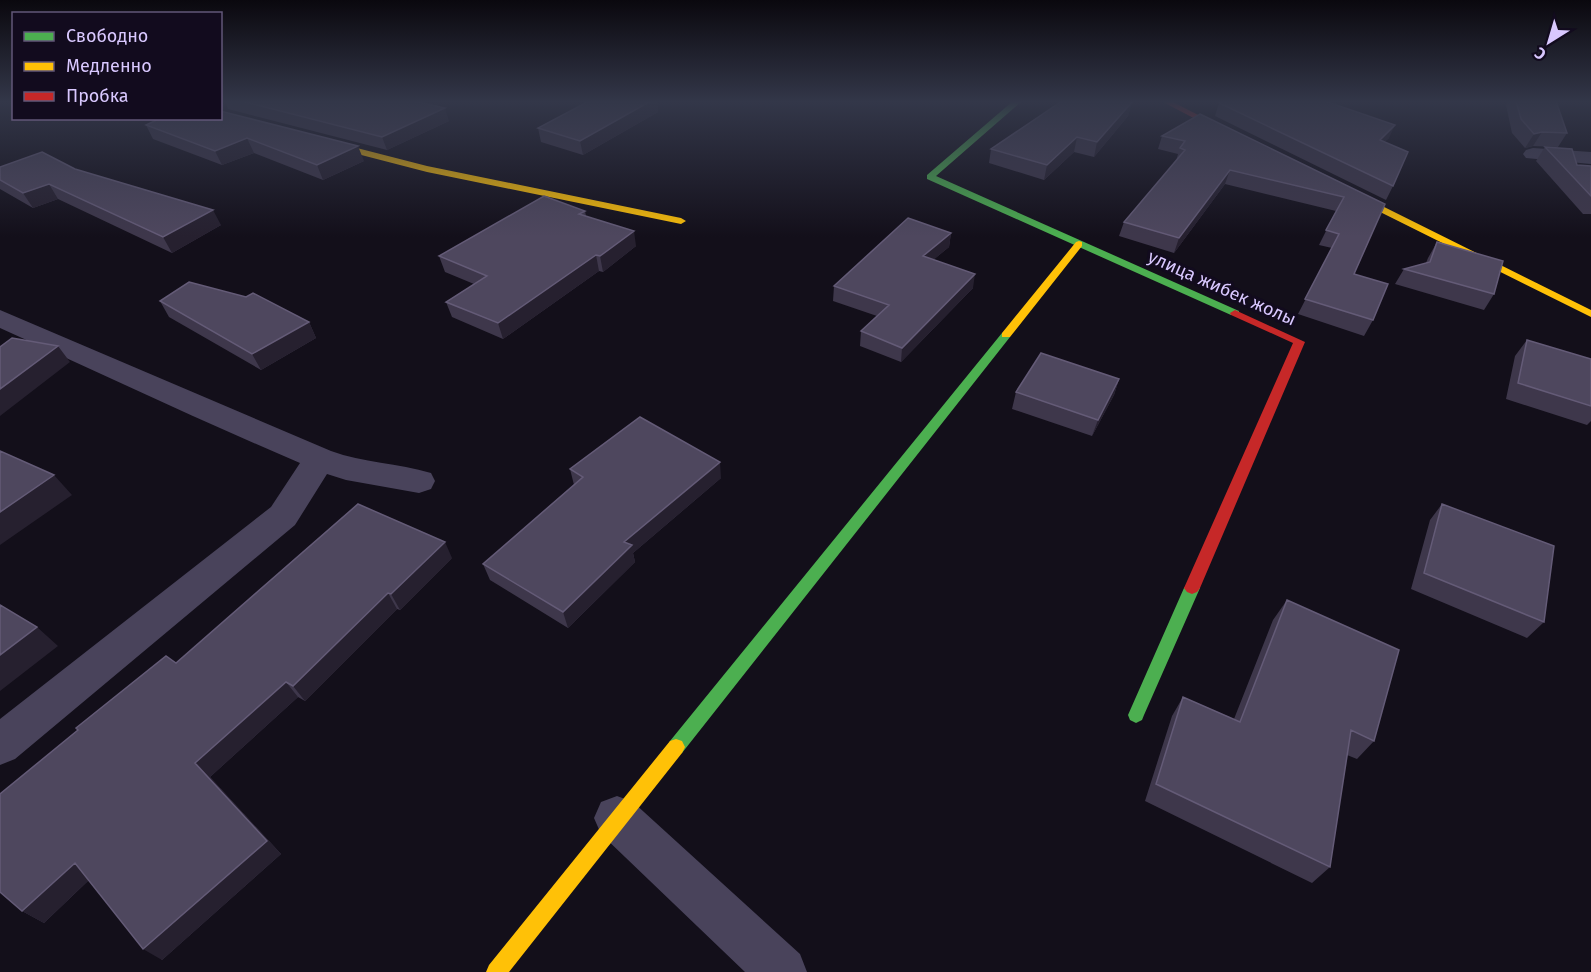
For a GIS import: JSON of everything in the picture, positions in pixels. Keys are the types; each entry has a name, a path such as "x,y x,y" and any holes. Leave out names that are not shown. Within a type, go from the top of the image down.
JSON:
{"street":[{"path":"341,146 427,169 681,221"},
{"name":"улица жибек жолы","path":"965,146 930,177 1299,342 1136,715"},
{"path":"1533,154 1591,158"},
{"path":"1326,181 1591,314"},
{"path":"496,972 617,818 1079,244"},
{"path":"0,318 160,388 206,411 320,459 346,469 419,481"},
{"path":"0,745 283,516 320,459"},
{"path":"617,818 782,972"}],"building":[{"path":"203,146 226,146 215,151"},
{"path":"269,146 357,146 317,165"},
{"path":"995,146 1067,146 1047,165 991,149"},
{"path":"1267,146 1385,204 1354,274 1388,284 1373,320 1305,299 1339,234 1326,230 1344,197 1230,170 1179,238 1124,222 1185,150 1180,148"},
{"path":"1310,146 1395,146 1408,152 1393,186"},
{"path":"1545,147 1572,149 1577,165 1591,166 1591,196"},
{"path":"42,152 75,169 213,210 163,237 49,184 23,193 0,180 0,167"},
{"path":"544,196 585,211 579,214 634,231 498,323 446,302 487,276 439,256"},
{"path":"908,218 951,233 923,256 975,274 902,348 861,331 889,305 834,286"},
{"path":"1437,242 1503,261 1494,294 1404,269 1430,262"},
{"path":"189,282 246,297 253,293 309,322 252,354 160,301"},
{"path":"12,338 58,346 0,389 0,347"},
{"path":"1527,340 1591,359 1591,406 1518,383"},
{"path":"1041,353 1119,379 1098,420 1016,392"},
{"path":"640,417 720,462 624,542 632,545 563,612 483,564 583,477 570,469"},
{"path":"0,451 54,475 0,512"},
{"path":"358,504 445,542 391,594 388,593 293,686 286,682 195,763 267,841 143,949 75,863 22,911 0,892 0,794 78,730 76,728 166,656 176,663"},
{"path":"1442,504 1554,546 1544,622 1424,573"},
{"path":"1287,600 1399,650 1374,741 1351,730 1330,867 1156,784 1183,697 1240,722"},
{"path":"0,605 37,627 0,655"}],"traffic: fast":[{"path":"965,146 930,177 1235,313"},
{"path":"676,747 1006,335"},
{"path":"1136,715 1192,588"}],"traffic: slow":[{"path":"339,146 427,169 681,221"},
{"path":"1343,190 1591,314"},
{"path":"1006,335 1079,244"},
{"path":"496,972 676,747"}],"traffic: jam":[{"path":"1192,588 1299,342 1235,313"}]}
